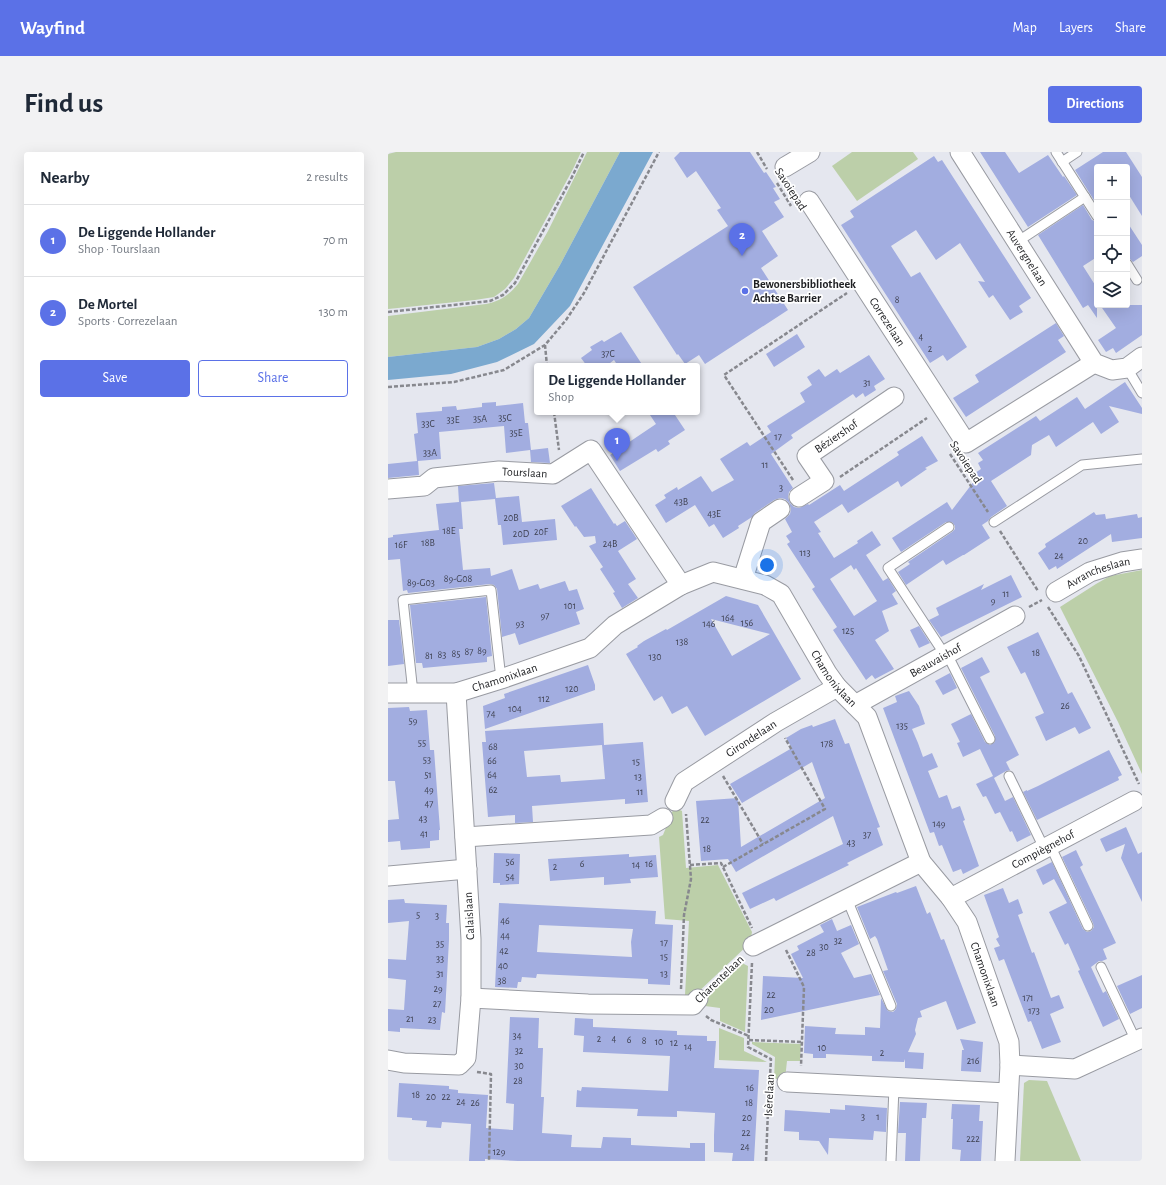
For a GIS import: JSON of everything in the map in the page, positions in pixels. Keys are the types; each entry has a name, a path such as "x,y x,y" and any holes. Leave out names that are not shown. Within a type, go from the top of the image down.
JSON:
{"street":[{"path":"778,176 810,152"},
{"name":"Auvergnelaan","path":"960,152 1094,363"},
{"name":"Correzelaan","path":"801,205 966,443 1094,363"},
{"path":"1094,363 1112,370 1126,368 1142,357"},
{"name":"Béziershof","path":"824,481 807,456 894,397"},
{"name":"Tourslaan","path":"388,490 424,486 434,478 499,471 553,474 591,450 682,586"},
{"path":"801,496 824,481"},
{"path":"743,579 761,522 780,509"},
{"name":"Avrancheslaan","path":"1046,594 1090,572 1122,562 1142,559"},
{"name":"Chamonixlaan","path":"388,693 456,693 590,648 615,625 682,586 712,572 765,585 781,594 827,673 837,687 867,718 921,862 951,898 967,922 1009,1042 1010,1065 1005,1161"},
{"name":"Beauvaishof","path":"855,705 1015,616"},
{"name":"Girondelaan","path":"681,806 684,782 776,722 837,687"},
{"name":"Calaislaan","path":"456,693 471,939 471,998 466,1058"},
{"name":"Compiègnehof","path":"951,898 1138,796"},
{"path":"465,837 651,825 663,818"},
{"path":"756,944 921,862"},
{"path":"388,876 467,869"},
{"name":"Charentelaan","path":"471,998 588,1004 691,1003"},
{"path":"1010,1065 1075,1069 1139,1039"},
{"path":"388,1060 404,1063 458,1065 466,1058"},
{"path":"794,1082 1008,1093"}],"lane":[{"path":"1056,152 1094,211"},
{"path":"1062,162 1077,152"},
{"path":"1017,242 1085,197"},
{"path":"1130,269 1137,280"},
{"path":"1126,368 1142,393"},
{"path":"994,522 1082,465 1142,459"},
{"path":"949,527 888,568 946,654 990,739"},
{"path":"413,693 403,600 491,590 501,679"},
{"path":"1009,776 1088,926"},
{"path":"847,899 891,1006"},
{"path":"1101,967 1139,1039"},
{"path":"890,1161 894,1087"}],"path":[{"path":"388,312 490,301 503,295 515,283 584,152"},
{"path":"388,387 454,382 504,370 545,345 566,320 584,293 659,152"},
{"name":"Savoiepad","path":"757,152 801,205"},
{"path":"778,176 801,205"},
{"path":"843,287 850,298"},
{"path":"801,496 724,375 847,293"},
{"path":"545,345 548,363"},
{"path":"824,481 839,477 928,418 924,412"},
{"path":"554,415 562,469"},
{"name":"Savoiepad","path":"948,451 994,522 1046,594 1080,656 1138,796"},
{"path":"723,867 825,809 776,722"},
{"path":"715,762 763,844"},
{"path":"681,806 691,879 684,916 691,1003 711,1020 749,1036"},
{"path":"690,865 721,863 756,944 749,1040 802,1042"},
{"path":"778,933 804,987 802,1042 794,1082"},
{"name":"Charentelaan","path":"691,1003 756,944"},
{"name":"Isèrelaan","path":"749,1040 748,1047 771,1059 766,1161"},
{"path":"466,1058 474,1072 491,1074 489,1161"}],"green space":[{"path":"396,152 581,152 514,278 505,289 494,297 388,309 388,154"},
{"path":"587,152 620,152 560,265 529,318 516,329 499,339 477,347 388,357 388,316 486,304 500,299 515,288 548,231"},
{"path":"852,152 913,152 918,159 857,201 832,166"},
{"path":"1142,570 1142,774 1118,722 1060,607 1110,576"},
{"path":"678,809 682,811 686,868 718,865 752,932 750,943 694,996 685,995 689,921 665,919 659,837 663,835 673,810"},
{"path":"742,963 748,966 745,1032 720,1021 720,1008 705,1006 703,1000 737,965"},
{"path":"719,1028 744,1038 744,1051 767,1062 719,1060"},
{"path":"752,1042 801,1044 800,1061 787,1061 785,1079 774,1079 775,1057 752,1044"},
{"path":"1029,1080 1047,1081 1081,1161 1020,1161 1024,1083"}],"water":[{"path":"620,152 653,152 570,306 534,344 497,362 451,374 388,380 388,357 477,347 499,339 516,329 529,318 560,265"}],"building":[{"path":"680,152 750,152 764,173 766,172 776,187 773,188 780,199 774,202 784,217 762,231 778,256 761,268 788,310 705,364 699,355 684,363 678,354 677,355 633,287 728,226 717,210 721,208 696,171 687,178 674,158"},
{"path":"980,152 1005,152 1019,173 1048,155 1077,195 1028,227"},
{"path":"1103,152 1126,152 1142,177 1142,216 1130,197 1130,164 1094,164 1094,200 1075,170"},
{"path":"934,156 938,162 942,160 1031,298 1019,306 1023,312 1010,320 993,295 989,298 978,281 985,282 960,243 936,260 916,230 891,246 911,277 920,272 967,347 947,361 943,355 930,363 841,225 854,217 850,211"},
{"path":"1083,205 1094,221 1094,259 1083,266 1094,283 1094,308 1097,308 1097,318 1088,305 1083,308 1038,235"},
{"path":"1130,227 1142,245 1142,256 1133,262 1130,259"},
{"path":"1130,305 1142,305 1142,335 1116,353 1113,348 1106,352 1098,340 1116,328 1102,308 1130,308"},
{"path":"1056,323 1064,336 1058,340 1066,352 966,417 953,398 979,382 975,375"},
{"path":"621,332 641,363 616,363 614,360 610,363 585,363 581,358 592,350 590,347 602,340 604,342"},
{"path":"797,334 805,347 774,367 766,354"},
{"path":"869,355 885,379 874,386 876,390 865,397 863,393 856,398 853,394 791,435 793,438 771,454 793,488 789,492 788,497 790,503 794,507 799,508 808,504 809,505 840,485 844,491 899,455 897,452 922,436 938,461 925,468 927,469 901,487 898,481 848,513 842,504 814,522 821,532 818,533 834,558 858,543 857,541 872,531 881,545 866,555 883,581 888,578 896,591 892,594 898,604 882,611 889,631 875,640 894,669 875,679 872,675 866,680 833,630 837,627 812,589 815,587 787,544 790,542 786,536 792,532 785,519 790,514 791,509 789,503 785,499 780,498 774,500 738,526 739,528 723,538 714,524 709,527 695,505 666,523 655,505 666,498 664,495 677,487 678,490 701,476 712,492 734,480 720,459 747,442 750,446 771,432 767,426 805,402 800,393 812,385 807,377 819,369 825,377 837,369 840,373","holes":["851,565 854,570 856,568 877,601 854,616 830,579"]},
{"path":"1125,382 1142,408 1142,414 1109,406 1119,422 1101,434 1093,422 1056,447 1049,435 1032,445 1031,455 991,481 1007,506 982,525 990,538 946,565 943,560 906,585 898,572 910,564 908,562 952,532 955,529 955,526 952,522 946,522 901,552 892,538 947,502 952,510 978,476 975,473 981,469 978,463 983,460 978,453 1036,416 1040,421 1077,397 1085,409"},
{"path":"496,402 496,406 523,403 525,423 528,423 531,450 548,448 550,463 531,462 530,450 506,453 504,426 439,432 441,459 418,461 419,475 388,478 388,464 417,461 414,434 418,433 416,413 442,411 442,407 456,406 457,410 482,407 482,403"},
{"path":"650,415 675,415 685,430 668,441 670,444 658,452 656,449 620,471 610,455 656,424"},
{"path":"494,483 496,498 519,496 522,522 555,519 557,540 503,545 501,525 498,525 495,499 461,502 463,529 459,529 463,570 490,568 491,576 512,569 519,590 538,584 540,589 565,581 569,591 577,589 584,609 576,612 580,624 519,645 515,633 502,637 497,589 494,585 490,584 408,593 407,590 403,591 400,559 388,560 388,538 393,537 393,535 439,530 436,504 459,502 458,486"},
{"path":"591,488 614,524 615,523 617,526 625,521 637,539 618,551 636,579 628,584 638,598 622,608 613,593 615,592 600,569 603,567 589,546 596,543 595,536 584,537 576,526 575,527 561,506"},
{"path":"1094,512 1096,515 1105,514 1106,519 1137,514 1138,518 1142,517 1142,538 1112,542 1111,534 1057,569 1056,566 1049,570 1038,553 1046,547 1045,544"},
{"path":"1011,575 1022,597 941,637 929,620 939,615 936,608 984,584 981,590"},
{"path":"726,596 758,605 801,679 705,736 687,706 672,714 662,696 654,701 626,654 638,647 637,646 644,641 666,629 667,630","holes":["711,619 770,634 732,656"]},
{"path":"486,597 492,656 487,657 487,662 423,668 422,663 416,663 410,605"},
{"path":"388,620 399,620 404,664 388,666"},
{"path":"919,626 930,643 919,648 910,630"},
{"path":"1038,632 1068,694 1072,692 1091,728 1079,734 1075,727 1046,741 1035,717 1044,713 1025,672 1021,674 1007,647"},
{"path":"982,657 990,672 980,677 1019,755 1006,762 1010,770 994,778 1005,801 1013,797 1031,835 1017,842 1000,812 995,814 986,796 983,797 976,784 993,776 980,749 963,757 957,743 960,742 951,724 971,714 985,742 990,745 995,742 995,736 961,668"},
{"path":"588,665 595,685 595,690 485,729 483,706 505,698 504,694"},
{"path":"950,673 957,688 943,695 935,681"},
{"path":"909,691 919,706 925,724 912,729 923,757 932,753 938,767 928,771 939,798 947,795 952,809 960,806 965,820 963,821 979,866 963,874 961,869 953,872 942,845 939,846 934,832 930,833 883,708 897,702 895,696"},
{"path":"409,707 410,711 427,710 430,750 434,750 440,830 439,840 430,841 430,848 401,850 400,841 388,842 388,820 399,819 395,781 388,781 388,708"},
{"path":"835,719 845,744 849,743 880,827 877,828 883,845 847,863 849,865 776,901 774,898 750,909 742,893 843,844 833,816 736,872 728,859 701,861 696,801 738,798 741,847 825,798 812,762 742,803 730,784 792,748 786,738 801,729 812,725 813,727"},
{"path":"603,723 604,745 643,742 648,802 625,804 625,799 532,806 533,822 515,823 515,815 488,817 482,742 486,742 485,731","holes":["602,745 605,779 561,782 560,775 527,777 524,751"]},
{"path":"1109,750 1122,775 1118,777 1119,780 1037,820 1023,792"},
{"path":"1126,827 1138,854 1142,852 1142,902 1121,858 1125,844 1106,852 1100,839"},
{"path":"1076,850 1083,865 1080,867 1116,943 1103,949 1107,959 1099,961 1091,967 1103,993 1106,991 1119,1019 1103,1027 1078,971 1080,970 1068,943 1065,945 1049,912 1067,903 1054,879 1043,885 1036,870 1052,862 1083,929 1087,932 1091,931 1094,927 1093,923 1062,857"},
{"path":"494,853 520,854 519,884 500,885 500,883 493,883"},
{"path":"629,854 629,857 656,855 658,877 630,879 631,883 604,885 604,877 550,881 548,859"},
{"path":"916,886 927,914 930,912 941,940 944,939 976,1023 957,1030 946,1001 920,1011 922,1017 918,1018 915,1030 916,1034 908,1052 924,1053 923,1069 905,1068 905,1059 904,1062 872,1061 872,1056 826,1054 826,1058 813,1058 813,1054 804,1053 805,1026 836,1028 835,1034 865,1035 865,1027 880,1028 881,998 888,1011 893,1012 896,1009 897,1004 883,971 888,970 877,939 875,936 870,939 857,907"},
{"path":"1003,888 1009,903 1018,899 1023,913 1018,915 1032,953 1034,952 1051,998 1059,995 1064,1008 1050,1014 1061,1042 1042,1049 1031,1021 1028,1022 1004,959 999,961 994,948 1000,946 996,939 999,937 984,895"},
{"path":"404,899 405,903 447,905 446,923 449,923 449,940 445,1013 442,1012 440,1030 400,1028 400,1032 388,1031 388,1009 404,1010 406,980 388,978 388,959 406,960 409,921 388,923 388,900"},
{"path":"499,903 656,911 655,924 673,925 670,985 648,984 648,979 537,974 536,978 522,977 521,982 518,982 517,988 495,987","holes":["539,925 633,929 631,942 632,957 537,952"]},
{"path":"832,919 837,931 851,925 859,944 841,953 854,978 871,974 880,995 761,1020 763,976 803,978 791,954 799,950 797,946 824,932 820,925"},
{"path":"1142,975 1142,1008 1130,1014 1117,986"},
{"path":"510,1017 539,1018 538,1048 543,1048 541,1097 544,1097 542,1133 572,1135 571,1147 601,1148 603,1137 631,1138 631,1145 690,1148 690,1143 705,1143 705,1161 518,1161 485,1159 485,1161 469,1161 471,1124 442,1122 441,1128 426,1127 427,1121 397,1117 399,1083 449,1086 449,1089 458,1090 458,1093 488,1095 486,1128 513,1130 514,1104 506,1103"},
{"path":"575,1018 593,1019 593,1027 677,1031 677,1035 707,1036 707,1041 716,1041 714,1068 759,1070 754,1161 732,1161 733,1153 714,1152 715,1113 677,1111 677,1117 637,1116 638,1109 576,1107 577,1090 581,1091 582,1087 668,1091 670,1056 583,1052 584,1036 574,1035"},
{"path":"960,1039 983,1042 981,1072 961,1071 962,1050 964,1050"},
{"path":"900,1102 927,1103 926,1118 922,1118 920,1161 905,1161 906,1133 898,1133"},
{"path":"952,1104 980,1105 979,1121 983,1121 981,1161 960,1161 961,1150 952,1149"},
{"path":"845,1105 887,1108 886,1132 874,1131 873,1140 829,1138 828,1155 819,1141 799,1140 799,1132 784,1131 785,1110 830,1113 830,1109 845,1110"}],"place":[{"name":"De Mortel","path":"742,256"},
{"name":"Bewonersbibliotheek Achtse Barrier","path":"745,291"},
{"name":"De Liggende Hollander","path":"617,461"}]}
